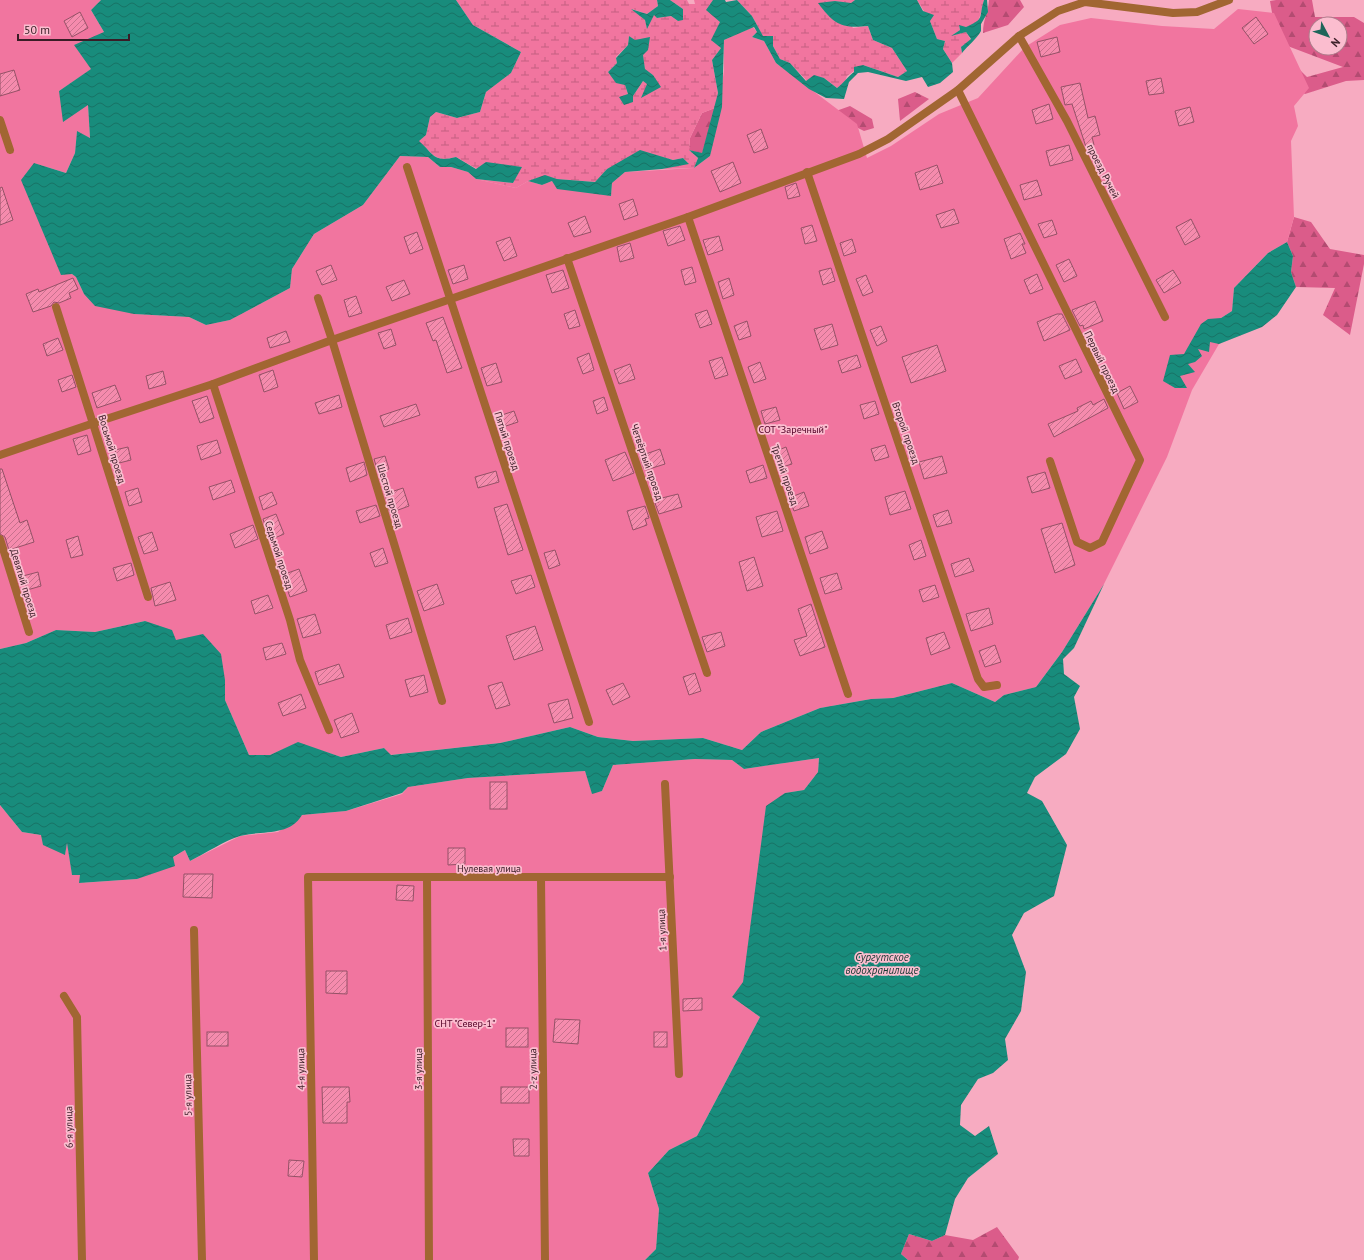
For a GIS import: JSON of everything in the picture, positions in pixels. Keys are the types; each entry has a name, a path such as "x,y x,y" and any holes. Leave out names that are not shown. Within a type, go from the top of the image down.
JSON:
{"street":[{"path":"0,455 213,384 332,340 688,217 859,154 888,139 958,90 1019,36 1058,11 1085,2 1173,13 1197,12 1229,0"},
{"name":"проезд Ручей","path":"1019,36 1067,121 1165,317"},
{"name":"Первый проезд","path":"958,90 1140,460 1102,542 1090,548 1077,542 1050,461"},
{"path":"0,120 10,150"},
{"name":"Пятый проезд","path":"407,167 589,722"},
{"name":"Второй проезд","path":"807,172 978,679 984,687 997,685"},
{"name":"Третий проезд","path":"688,217 848,694"},
{"name":"Четвёртый проезд","path":"568,258 707,673"},
{"name":"Шестой проезд","path":"318,298 442,701"},
{"name":"Восьмой проезд","path":"56,307 148,597"},
{"name":"Седьмой проезд","path":"213,384 290,620 300,660 329,730"},
{"name":"Девятый проезд","path":"0,539 29,632"},
{"name":"1-я улица","path":"665,784 679,1074"},
{"name":"Нулевая улица","path":"308,877 670,877"},
{"name":"4-я улица","path":"308,877 314,1260"},
{"name":"3-я улица","path":"427,878 429,1260"},
{"name":"2-z улица","path":"541,878 545,1260"},
{"name":"5-я улица","path":"194,930 202,1260"},
{"name":"6-я улица","path":"64,996 77,1017 82,1260"}],"green space":[{"name":"СОТ \"Заречный\"","path":"0,0 101,0 91,10 104,32 92,69 59,91 88,104 90,138 77,132 75,153 66,173 34,163 72,274 76,277 84,294 134,314 189,317 206,325 230,320 290,288 292,269 314,234 363,205 400,156 428,157 440,167 451,167 468,172 476,179 516,188 528,181 542,185 552,181 611,195 612,183 625,172 694,168 710,156 724,71 724,40 753,27 757,32 752,37 764,41 776,63 857,124 867,158 891,146 939,114 978,98 1025,47 1060,25 1091,18 1162,26 1214,29 1238,9 1274,13 1309,88 1294,106 1298,126 1291,141 1294,217 1287,242 1268,253 1234,288 1232,311 1221,318 1219,344 1192,390 1167,457 1104,584 1062,652 1036,687 1004,695 995,702 952,683 893,698 871,699 820,708 761,732 742,750 703,738 633,741 598,737 570,727 500,743 390,755 384,748 341,757 298,743 270,755 249,755 225,700 225,680 175,640 145,621 95,632 56,630 26,643 0,649"},
{"path":"456,0 657,0 658,6 647,14 632,9 645,20 647,28 654,14 657,18 671,16 678,21 683,9 670,0 687,0 689,4 695,4 694,0 713,0 720,22 721,48 712,60 718,93 715,108 702,113 690,138 689,150 698,158 694,168 662,169 688,163 683,158 673,160 662,157 607,169 595,182 557,179 545,176 528,181 516,188 476,179 513,183 521,167 503,165 477,169 456,157 443,159 434,156 418,141 426,135 430,117 436,112 457,118 480,112 486,92 511,73 521,52 473,25","holes":["629,36 633,39 641,51 645,70 653,75 642,98 648,84 643,81 633,96 628,94 625,85 608,72 617,63 616,57 628,45"]},
{"path":"737,0 855,0 852,4 835,1 853,28 868,26 873,40 892,48 907,71 898,77 863,65 847,76 845,82 837,88 824,78 807,81 790,63 780,59 773,46 763,37 752,16"},
{"path":"917,0 984,0 980,16 976,24 966,27 959,26 960,30 953,35 966,32 971,40 961,47 962,53 952,63 943,49 945,41 937,39 930,21"},
{"path":"989,0 1020,0 1024,7 1008,25 983,33"},
{"path":"1312,0 1315,16 1308,16 1308,54 1277,42 1270,1"},
{"path":"1348,17 1354,17 1364,23 1364,80 1346,81 1305,94 1290,86 1292,62 1307,77 1343,67 1314,56 1348,56"},
{"path":"809,89 836,111 850,106 872,119 874,128 864,131 850,124 834,130"},
{"path":"915,92 929,99 900,121 898,99"},
{"path":"715,108 702,154 689,150 690,138 702,113"},
{"path":"1294,217 1311,222 1330,249 1364,255 1364,264 1350,335 1323,315 1335,288 1296,287 1291,272 1293,256 1287,242"},
{"name":"СНТ \"Север-1\"","path":"819,758 818,772 804,790 785,793 750,937 743,983 732,997 760,1017 697,1136 669,1150 648,1173 659,1209 656,1249 645,1260 0,1260 0,805 22,832 41,835 65,855 67,841 72,874 80,874 80,883 137,879 185,850 190,861 240,836 278,832 302,815 346,811 402,794 408,787 468,778 585,771 592,793 602,791 613,765 695,759 732,760 744,769"},
{"path":"997,1227 1019,1257 1018,1260 908,1260 901,1254 909,1234 932,1241 945,1235 973,1240"}],"water":[{"path":"101,0 456,0 473,25 521,52 511,73 486,92 480,112 457,118 436,112 430,117 426,135 419,141 438,158 448,159 456,157 476,169 486,162 522,167 513,183 476,179 468,172 451,167 440,167 428,157 400,156 363,205 314,234 292,269 290,288 230,320 206,325 189,317 134,314 95,306 84,294 76,277 72,274 61,275 21,180 34,163 66,173 75,153 77,131 90,138 88,105 63,122 59,91 91,69 74,45 104,32 91,10"},
{"path":"657,0 670,0 683,9 683,20 678,21 671,16 657,18 654,15 647,29 645,20 631,9 647,14 658,6"},
{"path":"713,0 725,0 726,2 737,0 752,16 763,36 773,36 773,46 780,59 790,63 806,81 814,75 824,78 837,88 854,72 854,67 863,65 898,77 907,71 892,48 873,40 868,26 851,27 839,24 829,16 818,3 835,1 851,3 855,0 917,0 923,11 934,15 930,21 937,39 945,41 943,49 952,63 953,72 940,83 928,87 922,77 906,81 868,72 858,73 849,82 844,99 826,98 809,89 776,63 764,41 752,37 757,32 754,27 724,40 722,107 710,156 694,168 698,158 689,150 702,153 718,93 712,60 721,48 711,40 720,22 706,10"},
{"path":"984,0 987,0 988,12 981,24 981,31 962,53 961,47 971,39 966,32 951,36 960,30 959,25 966,27 979,19"},
{"path":"629,36 635,40 650,37 648,50 643,55 645,69 653,75 661,87 641,98 647,84 643,81 633,96 633,102 624,105 619,97 628,94 625,85 616,83 608,72 617,63 616,58 628,45"},
{"path":"640,150 673,160 683,158 689,164 662,169 625,172 612,183 611,196 557,189 552,181 542,185 528,181 545,175 557,179 595,182 607,169"},
{"path":"1287,242 1293,256 1291,272 1296,287 1277,315 1262,327 1219,344 1210,342 1209,352 1198,349 1202,356 1195,362 1188,364 1195,372 1180,376 1187,388 1175,388 1163,381 1170,355 1184,354 1201,324 1208,319 1221,318 1232,311 1234,288 1268,253"},
{"name":"Сургутское водохранилище","path":"1104,584 1074,648 1063,659 1064,674 1080,686 1074,697 1080,729 1066,754 1035,777 1027,793 1042,801 1067,845 1054,896 1024,913 1012,935 1026,972 1021,1011 1005,1039 1008,1060 993,1073 978,1079 961,1105 960,1125 975,1136 989,1126 998,1154 968,1178 955,1199 945,1235 932,1241 909,1234 901,1254 908,1260 645,1260 656,1249 659,1209 648,1173 669,1150 697,1136 760,1017 732,997 743,982 766,806 785,793 804,790 818,772 819,758 744,769 732,760 695,759 613,765 602,791 592,794 585,771 468,778 408,787 402,793 346,811 302,815 297,822 282,830 248,834 234,838 190,861 185,850 173,857 175,866 137,879 79,883 80,875 72,875 67,843 65,855 43,845 41,835 22,832 0,805 0,649 26,643 56,630 95,632 145,621 172,630 176,640 203,634 221,654 225,680 225,700 249,755 270,755 298,742 341,757 384,748 391,755 500,743 570,727 598,737 633,741 703,738 742,750 761,732 820,708 871,699 893,698 952,683 995,702 1004,695 1036,687 1062,652"}],"building":[{"path":"80,12 88,28 72,37 64,21"},
{"path":"1256,17 1268,34 1254,44 1242,28"},
{"path":"1057,37 1060,52 1041,57 1037,42"},
{"path":"14,70 20,90 0,96 0,74"},
{"path":"1161,78 1164,93 1149,95 1146,81"},
{"path":"1080,83 1088,118 1095,116 1100,135 1092,137 1094,145 1086,147 1072,104 1065,105 1061,87"},
{"path":"1049,104 1053,119 1036,124 1032,110"},
{"path":"1190,107 1194,122 1179,126 1175,111"},
{"path":"761,129 768,148 754,153 747,135"},
{"path":"1069,145 1073,160 1050,166 1046,151"},
{"path":"733,162 741,183 720,192 711,171"},
{"path":"937,165 943,183 920,190 915,173"},
{"path":"1037,180 1042,195 1024,200 1020,185"},
{"path":"796,183 800,196 788,199 785,187"},
{"path":"2,187 13,220 0,225 0,188"},
{"path":"633,199 638,215 624,220 619,204"},
{"path":"954,209 959,223 941,228 936,215"},
{"path":"585,216 591,232 574,237 568,223"},
{"path":"1191,219 1200,237 1185,245 1176,227"},
{"path":"1052,220 1057,234 1044,238 1038,224"},
{"path":"812,225 817,241 805,244 801,228"},
{"path":"680,226 685,240 668,246 663,231"},
{"path":"417,232 423,249 410,254 404,237"},
{"path":"1020,233 1025,244 1022,244 1026,253 1011,259 1004,239"},
{"path":"719,236 723,250 708,255 703,240"},
{"path":"510,237 517,256 504,261 496,242"},
{"path":"852,239 856,252 844,256 840,243"},
{"path":"630,243 634,258 620,262 617,247"},
{"path":"1069,259 1077,276 1064,282 1056,265"},
{"path":"331,265 337,280 322,285 316,271"},
{"path":"464,265 468,279 453,284 448,270"},
{"path":"692,267 696,282 685,285 681,270"},
{"path":"831,268 835,281 823,285 819,271"},
{"path":"563,270 569,288 552,293 546,275"},
{"path":"1173,270 1181,283 1164,293 1156,280"},
{"path":"1037,274 1043,289 1030,294 1024,280"},
{"path":"866,275 873,292 863,296 856,279"},
{"path":"73,278 78,289 69,293 71,298 59,303 54,302 51,306 33,312 26,294 38,289 39,292"},
{"path":"729,278 734,295 723,299 718,282"},
{"path":"404,280 410,294 392,301 386,287"},
{"path":"356,296 362,313 349,317 344,300"},
{"path":"1095,301 1103,321 1084,329 1083,325 1080,326 1072,310"},
{"path":"575,310 580,326 569,329 564,314"},
{"path":"707,310 712,324 700,328 695,314"},
{"path":"1057,314 1062,314 1070,330 1044,341 1037,322"},
{"path":"443,317 462,368 447,373 436,340 433,341 426,323"},
{"path":"747,321 751,336 739,340 734,326"},
{"path":"832,324 838,345 821,350 814,329"},
{"path":"881,326 887,341 877,346 870,330"},
{"path":"391,329 396,345 384,349 378,333"},
{"path":"286,331 290,342 270,348 267,338"},
{"path":"58,338 63,350 47,356 43,344"},
{"path":"937,345 946,371 911,383 902,357"},
{"path":"589,353 594,370 583,374 577,358"},
{"path":"857,355 861,367 842,373 838,361"},
{"path":"722,357 728,375 715,379 709,361"},
{"path":"1076,359 1082,372 1065,379 1059,366"},
{"path":"760,362 766,379 754,383 748,367"},
{"path":"496,363 502,382 487,386 481,368"},
{"path":"630,364 635,379 619,384 614,370"},
{"path":"273,370 278,387 264,392 259,375"},
{"path":"163,371 166,384 149,389 146,376"},
{"path":"72,375 76,387 62,392 58,380"},
{"path":"115,385 121,400 97,408 92,393"},
{"path":"1130,386 1138,402 1124,409 1117,393"},
{"path":"339,395 342,407 319,414 315,403"},
{"path":"207,396 214,418 200,423 192,401"},
{"path":"604,397 608,410 597,414 593,401"},
{"path":"1104,399 1108,408 1054,437 1048,424 1078,411 1077,408 1091,401 1093,405"},
{"path":"875,401 879,414 864,419 860,405"},
{"path":"416,404 420,415 384,427 380,416"},
{"path":"776,407 780,420 765,424 761,411"},
{"path":"514,411 518,422 503,427 499,416"},
{"path":"87,435 91,451 78,455 73,439"},
{"path":"217,440 221,453 201,460 197,446"},
{"path":"885,445 889,457 875,461 871,449"},
{"path":"128,447 131,460 119,463 115,450"},
{"path":"786,447 792,464 779,468 774,452"},
{"path":"660,449 665,464 646,470 644,469 640,456"},
{"path":"625,452 634,473 613,481 605,460"},
{"path":"385,456 389,469 378,472 374,459"},
{"path":"942,456 947,473 924,479 919,462"},
{"path":"364,462 367,475 350,482 346,468"},
{"path":"763,465 767,478 750,483 746,471"},
{"path":"0,469 2,469 20,523 27,520 34,542 9,550 5,537 0,534"},
{"path":"496,471 499,482 478,488 475,477"},
{"path":"1045,472 1050,488 1032,493 1027,477"},
{"path":"231,480 235,492 213,500 209,487"},
{"path":"138,488 142,502 129,506 125,492"},
{"path":"403,488 409,506 390,513 385,494"},
{"path":"905,491 911,509 890,515 885,497"},
{"path":"272,492 277,504 263,510 259,497"},
{"path":"804,492 809,506 794,511 789,498"},
{"path":"678,494 682,507 659,514 655,503 659,502 658,499"},
{"path":"507,504 523,550 508,555 494,508"},
{"path":"376,505 380,516 360,523 356,511"},
{"path":"645,506 649,518 645,519 647,525 633,530 627,511"},
{"path":"948,510 952,523 937,527 933,515"},
{"path":"777,511 783,531 762,537 756,517"},
{"path":"276,514 284,534 270,540 263,519"},
{"path":"1062,523 1075,565 1055,573 1041,529"},
{"path":"253,525 258,539 235,548 230,534"},
{"path":"822,531 828,548 810,554 805,537"},
{"path":"152,532 158,550 144,554 138,537"},
{"path":"78,536 83,555 71,558 66,540"},
{"path":"921,540 926,556 914,560 909,545"},
{"path":"383,548 388,563 375,567 370,553"},
{"path":"555,550 560,565 549,569 544,553"},
{"path":"754,557 763,586 747,591 739,562"},
{"path":"969,558 974,571 955,577 951,564"},
{"path":"131,563 134,575 117,581 113,568"},
{"path":"299,569 307,591 290,597 282,575"},
{"path":"38,572 41,586 27,590 23,576"},
{"path":"837,573 842,589 825,594 820,578"},
{"path":"531,575 535,587 516,594 511,581"},
{"path":"170,582 176,600 155,606 151,588"},
{"path":"437,584 444,604 424,611 417,591"},
{"path":"935,585 939,597 923,602 919,590"},
{"path":"268,595 273,608 255,614 251,601"},
{"path":"811,604 825,647 800,656 794,640 807,636 798,609"},
{"path":"989,608 993,624 971,631 966,614"},
{"path":"315,614 321,633 303,638 297,619"},
{"path":"408,618 412,632 390,639 386,625"},
{"path":"535,626 543,650 514,660 506,636"},
{"path":"721,632 725,646 707,652 702,637"},
{"path":"944,632 950,648 931,655 926,638"},
{"path":"282,643 286,654 266,660 263,648"},
{"path":"995,645 1001,662 985,667 979,651"},
{"path":"339,664 344,677 319,685 315,672"},
{"path":"695,673 701,691 689,695 683,677"},
{"path":"424,675 428,692 410,697 405,680"},
{"path":"502,682 510,705 496,709 488,686"},
{"path":"623,683 630,697 613,705 606,690"},
{"path":"301,694 306,708 283,716 278,703"},
{"path":"568,699 573,718 554,723 548,704"},
{"path":"352,713 359,732 341,738 334,720"},
{"path":"490,782 507,782 507,809 490,809"},
{"path":"448,848 465,848 465,864 448,865"},
{"path":"184,874 213,874 212,898 183,897"},
{"path":"397,885 414,886 413,901 396,900"},
{"path":"326,971 347,971 347,994 326,993"},
{"path":"702,998 702,1010 683,1011 683,999"},
{"path":"555,1019 580,1020 578,1044 553,1042"},
{"path":"506,1028 528,1028 528,1047 506,1047"},
{"path":"207,1032 228,1032 228,1046 207,1046"},
{"path":"654,1032 667,1032 667,1047 654,1047"},
{"path":"322,1087 349,1087 350,1102 347,1102 347,1123 323,1123"},
{"path":"501,1087 529,1087 529,1103 501,1103"},
{"path":"513,1139 529,1139 529,1156 514,1156"},
{"path":"289,1160 304,1161 302,1177 288,1176"}]}
